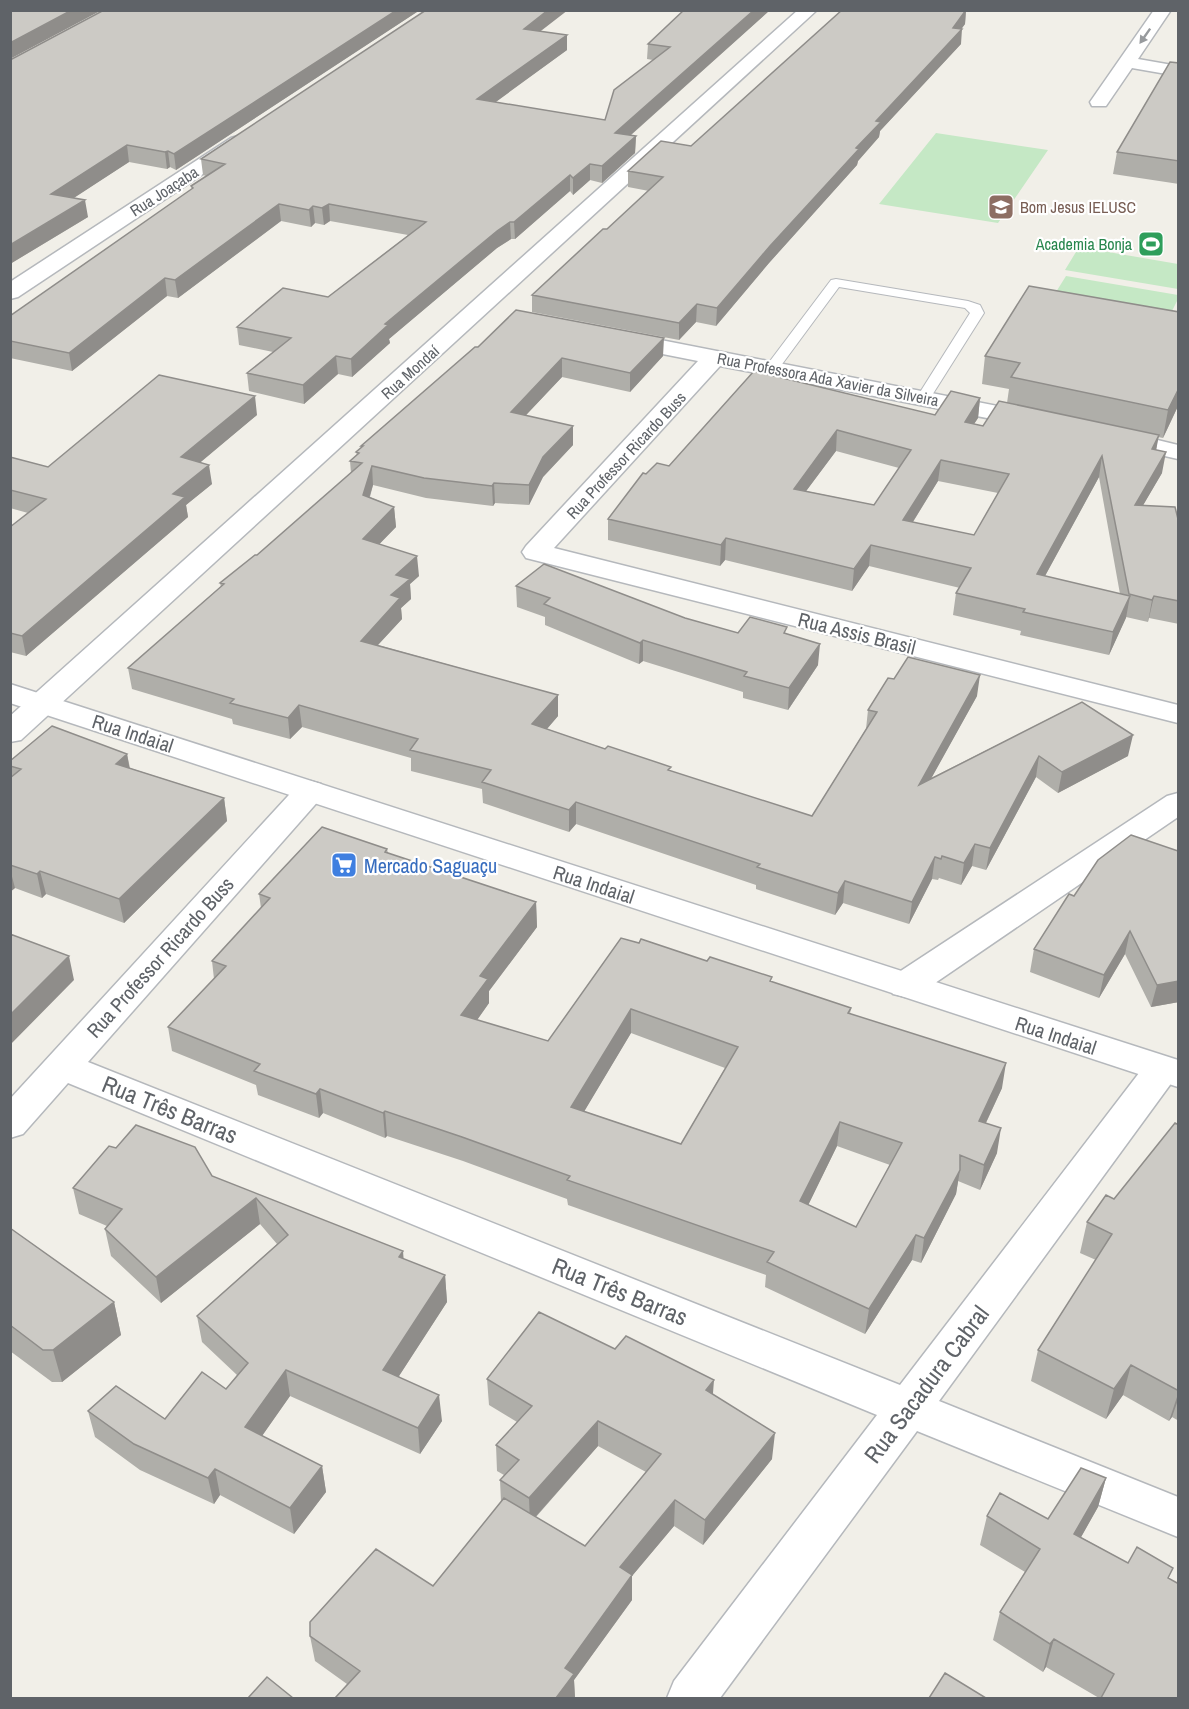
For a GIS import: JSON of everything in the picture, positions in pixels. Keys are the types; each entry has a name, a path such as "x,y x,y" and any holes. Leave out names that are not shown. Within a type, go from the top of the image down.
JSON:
{"street":[{"name":"Rua Mondaí","path":"10,733 488,313 809,10"},
{"path":"1099,102 1163,10"},
{"path":"1127,62 1179,71"},
{"name":"Rua Joaçaba","path":"10,292 259,129"},
{"name":"Rua Professora Ada Xavier da Silveira","path":"602,335 924,397 1179,452"},
{"name":"Rua Professor Ricardo Buss","path":"536,552 715,357"},
{"name":"Rua Assis Brasil","path":"536,552 1179,714"},
{"name":"Rua Indaial","path":"10,693 1170,1072"},
{"name":"Rua Professor Ricardo Buss","path":"10,1124 310,791"},
{"path":"906,986 1179,803"},
{"name":"Rua Três Barras","path":"62,1066 1179,1516"},
{"name":"Rua Sacadura Cabral","path":"691,1698 908,1407 1170,1072"}],"lane":[{"path":"772,368 836,283 975,308 977,313 924,397"}],"green space":[{"path":"936,133 1048,150 998,223 879,204"},
{"path":"1079,247 1178,264 1178,289 1065,270"},
{"path":"1066,276 1178,295 1178,299 1167,321 1051,300"}],"building":[{"path":"10,10 72,10 10,43"},
{"path":"104,10 397,10 174,154 168,151 127,145 51,194 85,200 10,245 10,60"},
{"path":"426,10 548,10 524,29 567,35 477,99 605,120 614,90 670,47 648,44 684,10 754,10 615,133 636,136 602,166 590,164 573,178 570,175 514,222 510,222 497,231 385,324 388,325 351,359 336,356 303,385 247,373 291,338 237,327 283,288 328,297 426,222 329,204 322,208 313,206 309,210 279,204 175,280 165,278 69,353 10,341 10,316 225,164 201,159"},
{"path":"842,10 966,10 953,28 962,29 876,121 881,122 856,148 859,149 717,308 697,304 679,323 532,295 663,177 628,171 661,141 691,146"},
{"path":"1170,62 1179,63 1179,161 1117,152"},
{"path":"1029,286 1179,312 1179,388 1168,410 1011,377 1020,363 985,356"},
{"path":"516,310 664,338 630,373 562,358 511,412 573,426 543,457 529,485 494,483 492,486 424,478 372,466 363,495 394,507 363,539 417,556 396,575 410,579 391,595 400,598 361,641 558,695 532,724 605,749 608,746 671,767 668,770 812,816 877,712 868,710 888,678 894,679 908,657 980,675 919,785 1082,702 1133,735 1062,772 1039,756 990,848 975,844 964,863 942,856 941,859 935,857 912,902 845,881 838,893 757,867 760,864 576,802 569,810 482,782 491,770 410,750 418,739 299,705 288,718 230,703 234,699 128,668 224,584 220,583 257,555 362,463 350,461 359,453 356,452 363,446 361,446 475,347 478,347"},
{"path":"754,371 935,415 951,391 980,398 965,422 983,426 999,401 1159,435 1152,449 1166,452 1135,505 1175,507 1179,523 1179,601 1154,596 1152,600 1129,594 1102,456 1037,574 1130,596 1113,632 1023,612 1025,609 956,593 971,568 871,545 854,569 726,538 721,545 608,519 643,473 646,474 657,463 669,466","holes":["837,430 911,450 874,505 794,489","941,460 1009,474 974,535 903,520"]},
{"path":"159,375 255,396 181,457 209,465 173,494 185,497 22,636 10,633 10,527 46,499 10,490 10,457 48,467"},
{"path":"544,564 685,618 738,633 750,617 787,627 784,633 820,644 789,688 744,676 747,672 643,640 640,643 544,604 550,598 516,586"},
{"path":"52,726 127,754 116,764 224,798 119,899 40,871 37,874 10,865 10,778 21,769 10,766 10,761"},
{"path":"322,827 387,849 385,852 536,902 480,976 488,979 461,1015 548,1041 621,938 639,943 641,939 707,961 710,957 772,977 770,981 851,1008 848,1013 1006,1063 979,1121 1001,1128 984,1165 960,1155 960,1170 924,1238 916,1235 869,1309 767,1262 774,1252 567,1180 570,1176 462,1137 385,1111 383,1113 320,1089 316,1094 254,1071 260,1064 168,1027 226,966 212,961 270,898 259,894","holes":["631,1009 738,1047 681,1144 571,1107","840,1122 902,1143 856,1227 800,1201"]},
{"path":"1131,835 1179,851 1179,981 1157,985 1130,931 1104,975 1034,949 1069,894 1074,896 1098,860"},
{"path":"10,934 69,956 10,1015"},
{"path":"1175,1123 1179,1125 1179,1391 1131,1365 1114,1389 1038,1350 1112,1234 1087,1222 1106,1195 1114,1199"},
{"path":"136,1125 195,1147 212,1176 403,1251 399,1257 445,1275 383,1370 439,1395 418,1428 286,1370 245,1427 322,1466 290,1508 215,1469 208,1478 134,1444 88,1411 116,1386 165,1419 202,1372 226,1389 248,1363 197,1316 288,1235 256,1198 156,1277 105,1229 122,1209 73,1188 109,1146 116,1148"},
{"path":"10,1228 114,1302 53,1350 43,1350 10,1325"},
{"path":"539,1312 615,1349 626,1336 714,1380 706,1390 775,1433 705,1520 675,1500 620,1567 632,1575 565,1668 574,1674 556,1698 335,1698 360,1671 310,1636 310,1622 376,1549 433,1586 504,1498 585,1546 661,1454 598,1421 529,1498 500,1480 519,1460 496,1445 532,1406 487,1379"},
{"path":"1081,1468 1106,1478 1074,1534 1128,1563 1137,1547 1173,1568 1168,1578 1179,1584 1179,1698 1101,1698 1114,1674 1054,1639 1050,1644 1000,1612 1040,1549 987,1516 1000,1493 1048,1519"},
{"path":"945,1673 986,1698 929,1698"},
{"path":"267,1677 293,1698 248,1698"}],"place":[{"name":"Bom Jesus IELUSC","path":"1001,207"},
{"name":"Academia Bonja","path":"1151,244"},
{"name":"Mercado Saguaçu","path":"344,865"}]}
